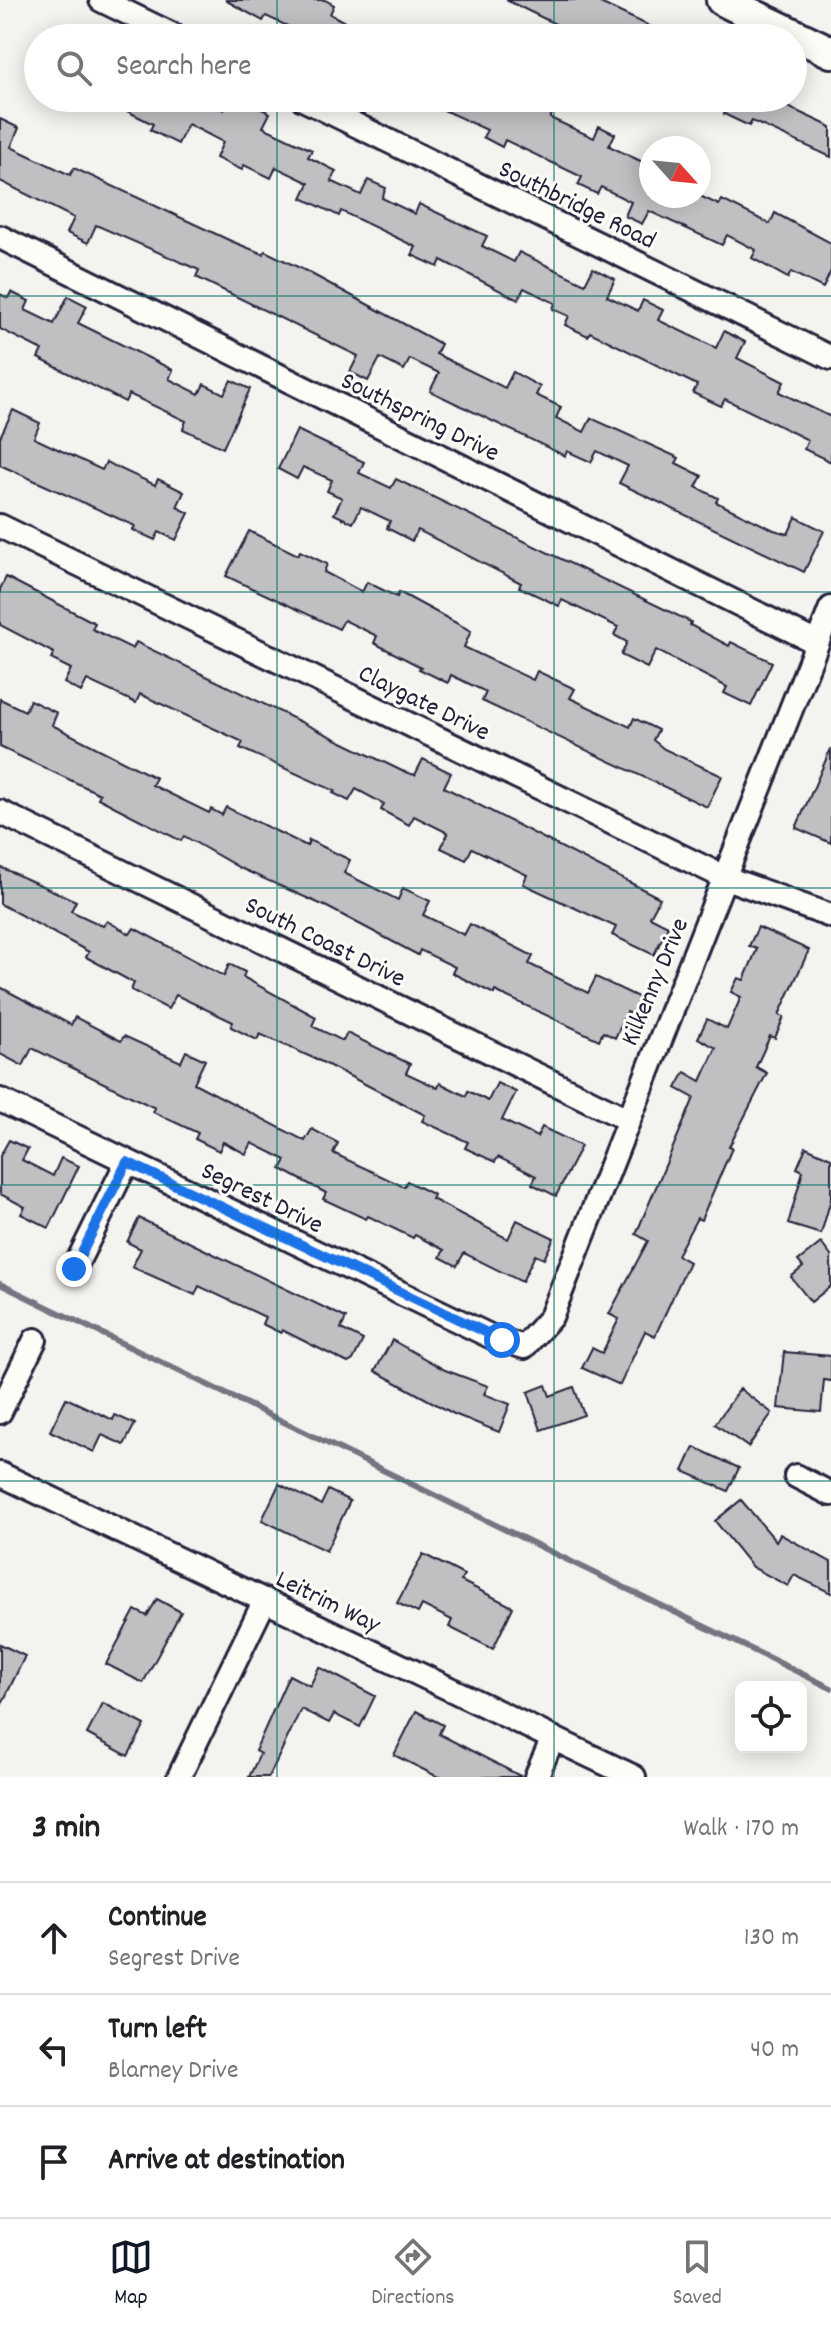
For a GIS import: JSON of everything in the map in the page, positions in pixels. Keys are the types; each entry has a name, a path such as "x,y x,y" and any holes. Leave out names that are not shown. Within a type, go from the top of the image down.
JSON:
{"main road":[{"path":"722,0 772,24"},
{"path":"807,41 831,52"}],"street":[{"path":"101,0 150,24"},
{"name":"Southbridge Road","path":"330,112 831,358"},
{"name":"Southspring Drive","path":"0,237 817,643"},
{"name":"Claygate Drive","path":"0,526 726,878 831,916"},
{"name":"Kilkenny Drive","path":"502,1340 524,1347 551,1317 831,608"},
{"name":"South Coast Drive","path":"0,812 627,1119"},
{"name":"Segrest Drive","path":"0,1100 502,1340"},
{"path":"74,1269 127,1162"},
{"path":"0,1412 35,1340"},
{"name":"Leitrim Way","path":"0,1474 634,1777"},
{"path":"796,1476 831,1494"},
{"path":"179,1777 265,1600"},
{"path":"536,1777 553,1738"}],"building":[{"path":"225,0 325,0 334,5 330,14 348,24 283,24 266,16 263,21"},
{"path":"506,0 594,0 645,24 555,24"},
{"path":"129,112 268,112 263,127 312,150 308,157 336,171 331,181 361,195 368,180 386,188 382,198 415,214 419,204 487,236 482,246 514,262 519,252 585,284 593,268 615,279 607,296 638,311 643,300 663,310 658,320 716,348 724,331 745,342 737,358 784,382 779,392 831,417 831,462 804,449 808,440 725,399 721,406 693,393 697,385 590,332 588,336 565,325 569,316 553,309 555,303 524,288 518,300 441,260 438,267 412,255 416,247 341,211 339,216 302,198 309,183 276,167 271,178 244,165 242,170 216,158 223,142 188,124 178,144 150,130 153,124"},
{"path":"448,112 553,112 550,118 594,138 599,126 615,134 609,146 639,160 639,208 711,208 711,201 719,205 722,200 770,224 775,213 831,243 831,271 823,288 791,272 788,278 752,258 756,250 727,235 722,245 649,211 642,224 625,216 631,202 601,187 597,194 578,185 582,177 505,140 502,147 483,137 487,130"},
{"path":"799,112 831,127 831,157 752,121 749,126 724,114"},
{"path":"0,119 19,128 11,147 70,175 74,168 231,241 263,254 265,251 306,271 441,344 436,354 505,388 513,372 540,387 536,395 561,407 556,418 584,432 591,418 679,458 676,463 702,476 696,487 718,498 716,502 788,534 796,517 824,531 804,572 619,483 628,466 597,451 591,462 567,451 565,456 430,391 439,373 410,359 404,370 380,358 368,381 350,372 358,356 196,277 199,270 96,225 88,243 67,233 74,218 0,181"},
{"path":"11,292 29,301 25,310 54,324 68,296 87,306 78,323 173,370 169,379 199,394 204,384 224,394 231,380 250,389 223,448 183,429 186,421 129,394 125,402 38,358 42,350 0,329 0,294 8,298"},
{"path":"13,410 40,423 34,438 102,470 106,462 155,485 158,479 184,492 177,507 189,513 176,540 159,532 155,540 133,530 135,526 0,465 0,437"},
{"path":"297,430 364,462 359,473 391,488 396,479 691,622 690,625 729,646 731,642 772,662 751,706 724,693 727,687 656,650 647,668 621,655 627,642 614,635 618,627 562,600 559,606 519,587 521,583 418,530 412,541 387,528 390,521 361,507 353,523 334,514 342,498 327,491 332,480 303,467 297,479 278,469"},
{"path":"249,531 298,555 300,551 327,564 324,572 362,592 367,582 397,597 399,592 471,631 464,647 533,680 537,671 575,689 570,698 630,727 634,718 658,730 653,740 664,749 722,776 707,807 482,701 486,692 451,675 448,683 419,669 421,667 374,643 377,636 344,620 339,629 226,576"},
{"path":"6,577 95,623 92,629 133,649 136,642 402,771 415,775 423,759 451,773 444,787 660,898 650,917 668,926 654,955 612,935 616,927 523,884 527,875 472,848 466,860 441,848 448,833 414,816 409,825 381,810 384,804 356,789 349,801 333,793 335,791 240,748 243,742 140,694 136,703 87,680 81,692 64,683 71,669 51,659 54,653 0,625 0,589"},
{"path":"0,699 25,711 30,700 57,713 52,725 156,778 152,785 209,813 211,809 222,815 226,807 307,846 309,840 350,860 344,873 398,900 403,888 430,901 423,915 464,935 470,924 533,956 529,964 588,993 596,977 640,998 632,1014 627,1012 615,1038 603,1032 599,1040 495,991 494,994 452,973 455,967 420,950 418,955 327,907 240,868 184,836 181,841 98,798 100,794 0,747"},
{"path":"831,748 831,843 796,828"},
{"path":"0,867 76,901 71,911 103,926 107,921 130,934 134,928 224,976 229,964 245,972 243,977 316,1017 312,1026 343,1041 347,1033 410,1064 406,1073 438,1088 440,1083 466,1096 468,1091 488,1101 497,1083 516,1092 502,1120 537,1137 542,1127 581,1146 556,1196 532,1184 536,1176 498,1157 495,1162 465,1148 468,1142 422,1121 425,1115 322,1062 260,1034 257,1040 231,1027 233,1022 176,995 168,1009 131,990 134,983 86,957 89,952 0,904"},
{"path":"758,927 809,950 779,1015 784,1017 775,1038 770,1036 756,1067 767,1073 729,1147 732,1148 701,1220 697,1218 677,1255 689,1262 655,1336 645,1331 620,1385 582,1368 592,1348 602,1353 619,1319 609,1314 648,1241 636,1234 694,1098 676,1088 685,1072 701,1081 716,1048 698,1038 707,1019 727,1029 741,997 731,992 738,978 744,980 757,949 749,946"},
{"path":"0,987 71,1025 75,1017 121,1041 124,1036 181,1062 186,1051 205,1060 194,1083 305,1141 312,1129 338,1143 333,1153 404,1187 407,1181 434,1195 432,1199 508,1239 517,1220 554,1238 544,1259 535,1255 522,1282 464,1253 457,1266 440,1257 444,1250 415,1235 413,1238 323,1199 326,1193 281,1169 286,1160 252,1143 246,1154 223,1142 219,1151 195,1139 198,1133 153,1112 155,1108 32,1048 23,1066 0,1054"},
{"path":"9,1140 28,1149 22,1160 53,1176 61,1158 79,1166 49,1228 21,1214 25,1207 0,1194 0,1156"},
{"path":"806,1147 831,1158 831,1199 821,1234 788,1224 803,1171 797,1168"},
{"path":"139,1218 346,1318 341,1329 363,1340 353,1360 348,1363 282,1330 281,1333 262,1324 265,1317 199,1286 195,1295 132,1267 141,1249 127,1242"},
{"path":"821,1243 831,1256 831,1286 811,1302 791,1277 803,1267 798,1261"},
{"path":"392,1340 445,1370 488,1386 484,1394 510,1404 499,1432 454,1414 375,1371"},
{"path":"784,1352 831,1356 831,1381 824,1380 821,1412 778,1408"},
{"path":"546,1385 550,1396 574,1387 584,1415 541,1430 528,1392"},
{"path":"740,1389 772,1413 748,1447 715,1424"},
{"path":"66,1398 113,1420 115,1415 135,1424 124,1445 102,1435 94,1452 50,1431"},
{"path":"694,1447 739,1468 728,1491 683,1471"},
{"path":"279,1484 321,1505 328,1490 350,1501 326,1551 262,1520"},
{"path":"741,1500 776,1541 780,1534 831,1562 831,1593 794,1575 788,1586 752,1567 715,1521"},
{"path":"423,1554 464,1575 461,1581 513,1607 493,1649 449,1627 452,1620 422,1605 418,1613 397,1603"},
{"path":"157,1599 181,1612 143,1683 106,1664 135,1610 147,1616"},
{"path":"0,1644 25,1656 0,1708"},
{"path":"319,1667 375,1696 360,1727 334,1714 329,1723 301,1709 269,1777 249,1777 260,1754 255,1751 289,1675 310,1686"},
{"path":"103,1703 145,1725 128,1756 87,1734"},
{"path":"416,1711 443,1725 439,1734 522,1777 438,1777 394,1755"}],"waterway":[{"path":"0,1284 831,1688"}],"route":[{"path":"74,1269 127,1162 502,1340"}]}
